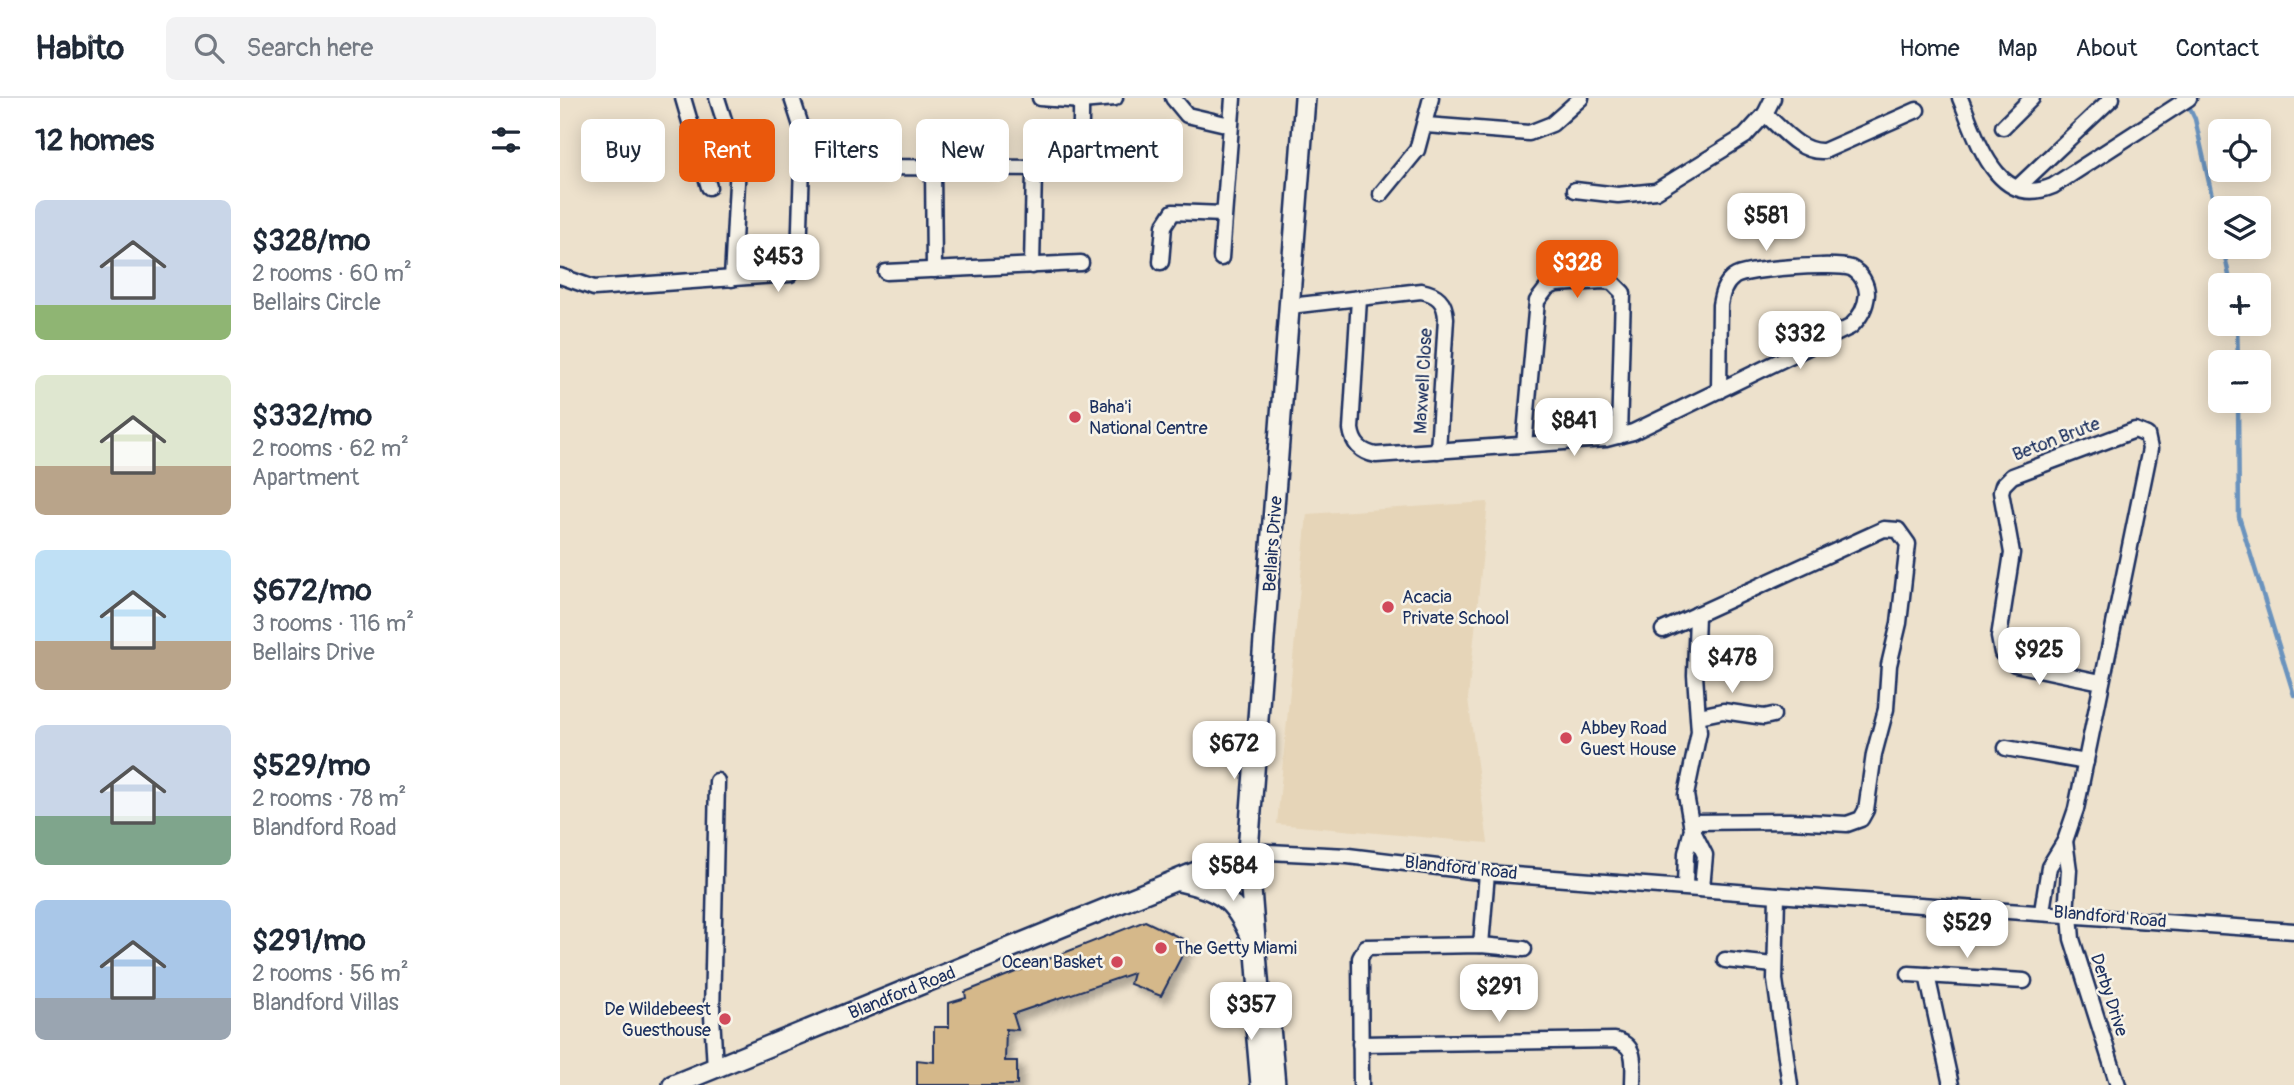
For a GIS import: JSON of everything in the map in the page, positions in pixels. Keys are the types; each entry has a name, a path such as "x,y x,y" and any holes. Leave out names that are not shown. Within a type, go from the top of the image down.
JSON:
{"street":[{"path":"683,98 709,187"},
{"path":"717,98 738,164 732,279"},
{"path":"560,276 594,288 790,274 799,259 803,132 792,98"},
{"path":"1040,98 1081,101 1115,98"},
{"path":"1173,98 1187,115 1230,125"},
{"path":"1221,258 1233,98"},
{"name":"Bellairs Drive","path":"1261,1085 1255,1016 1259,991 1257,952 1248,851 1305,98"},
{"path":"1381,194 1417,150 1426,125 1431,98"},
{"path":"1426,125 1529,133 1552,124 1581,98"},
{"path":"1575,190 1618,195 1656,191 1730,148 1765,114 1773,98"},
{"path":"1960,98 1989,163 2003,181 2017,188 2035,191 2053,186 2189,98"},
{"path":"2003,127 2032,98"},
{"path":"2017,188 2112,98"},
{"path":"1081,101 1082,119"},
{"path":"1765,114 1800,144 1815,151 1824,150 1917,110"},
{"path":"933,182 934,270"},
{"path":"1032,266 1034,182"},
{"path":"1161,262 1164,226 1173,212 1223,214"},
{"path":"886,272 1081,263"},
{"path":"1359,299 1352,438 1366,453 1376,455 1438,452 1619,436 1647,426 1719,391 1850,327 1859,318 1867,297 1867,289 1859,273 1839,266 1749,271 1733,277 1722,293 1720,305 1719,391"},
{"path":"1524,444 1537,302 1547,288 1556,284 1612,282 1623,293 1619,436"},
{"name":"Maxwell Close","path":"1290,306 1421,291 1438,297 1443,303 1446,318 1438,452"},
{"name":"Beton Brute","path":"2042,911 2049,867 2065,841 2086,762 2150,449 2147,435 2135,430 2012,476 2003,485 2001,492 2012,540 1999,637 2002,653 2015,664 2101,682"},
{"path":"1663,630 1884,529 1898,530 1908,544 1899,623 1889,665 1886,709 1874,754 1866,810 1861,819 1847,824 1790,821 1692,826"},
{"path":"1697,614 1695,675 1699,732 1686,794 1692,826 1705,855 1702,888"},
{"path":"1699,716 1723,711 1764,718 1773,715"},
{"path":"2006,748 2086,762"},
{"path":"715,1068 712,1015 717,780"},
{"path":"1685,887 1686,853 1692,826"},
{"name":"Beton Brute","path":"2065,841 2069,870 2068,914"},
{"name":"Blandford Road","path":"673,1085 1248,851 1348,856 1487,873 2294,931"},
{"path":"1481,945 1487,873"},
{"path":"1179,881 1206,887 1227,899 1242,915 1257,952"},
{"path":"1777,895 1774,965 1790,1085"},
{"name":"Derby Drive","path":"2068,914 2072,939 2118,1085"},
{"path":"1361,1085 1360,958 1366,947 1481,945 1524,949"},
{"path":"1725,960 1774,965"},
{"path":"1909,974 2024,981"},
{"path":"1927,975 1951,1085"},
{"name":"Bellairs Drive","path":"1259,991 1269,1015 1275,1085"},
{"path":"1360,1044 1614,1040 1628,1045 1632,1050 1633,1085"}],"shaded area":[{"name":"Acacia Private School","path":"1488,502 1468,699 1488,843 1277,824 1307,514"}],"building":[{"path":"1145,921 1189,942 1161,996 1130,984 1133,973 1013,1014 1018,1030 1006,1029 1005,1061 1017,1061 1017,1085 917,1085 917,1060 934,1062 934,1027 949,1027 949,1003 966,998 965,992"}],"waterway":[{"path":"2187,102 2195,119 2212,196"},
{"path":"2226,259 2228,273"},
{"path":"2237,336 2238,350"},
{"path":"2238,413 2239,517 2294,695"}],"place":[{"name":"Baha'i National Centre","path":"1075,417"},
{"name":"Acacia Private School","path":"1388,607"},
{"name":"Abbey Road Guest House","path":"1566,738"},
{"name":"The Getty Miami","path":"1161,948"},
{"name":"Ocean Basket","path":"1117,962"},
{"name":"De Wildebeest Guesthouse","path":"725,1019"}]}
